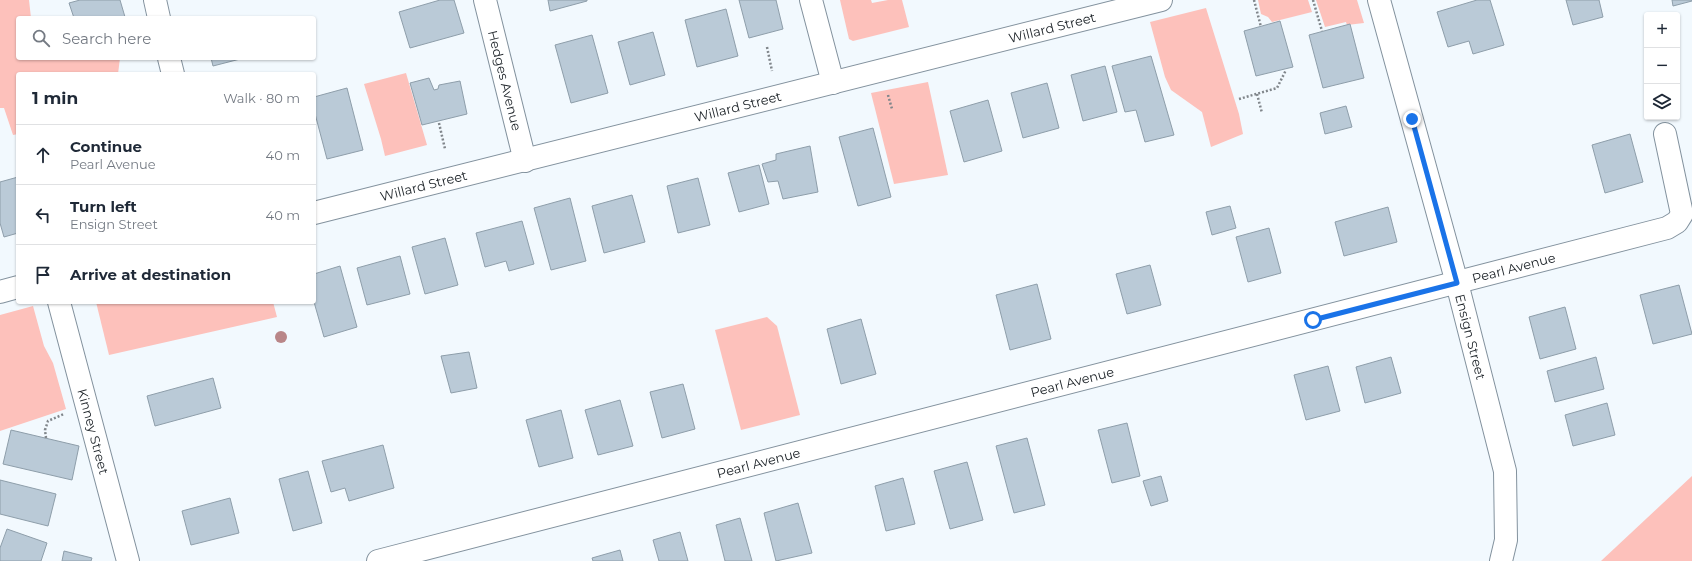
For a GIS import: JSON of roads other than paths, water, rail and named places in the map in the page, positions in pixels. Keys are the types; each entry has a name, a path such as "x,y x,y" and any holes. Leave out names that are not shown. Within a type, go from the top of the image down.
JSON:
{"street":[{"path":"155,0 159,16"},
{"name":"Hedges Avenue","path":"485,0 525,160"},
{"path":"811,0 833,83"},
{"name":"Ensign Street","path":"1380,0 1457,283 1505,471 1506,540 1502,561"},
{"name":"Willard Street","path":"316,212 1155,1"},
{"path":"170,60 172,72"},
{"name":"Pearl Avenue","path":"378,561 1667,228 1677,222 1682,214 1665,134"},
{"path":"0,292 16,288"},
{"name":"Kinney Street","path":"60,304 128,561"}]}
